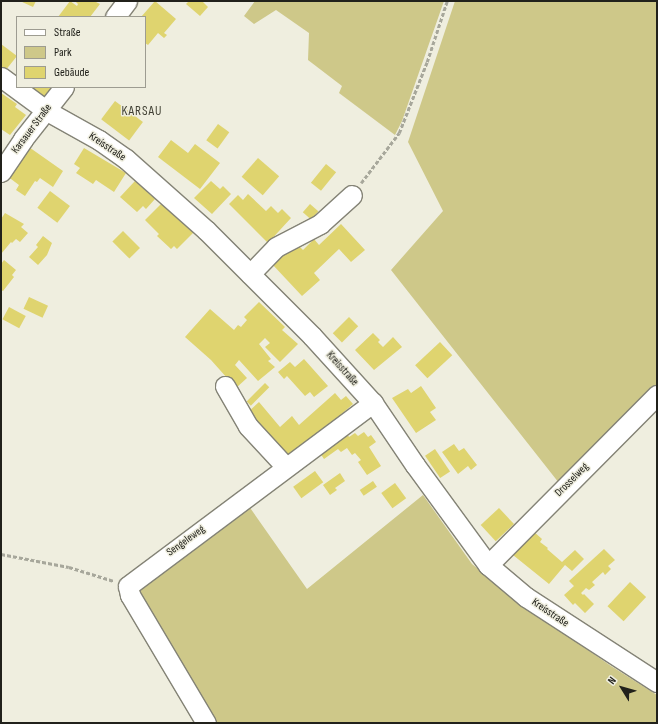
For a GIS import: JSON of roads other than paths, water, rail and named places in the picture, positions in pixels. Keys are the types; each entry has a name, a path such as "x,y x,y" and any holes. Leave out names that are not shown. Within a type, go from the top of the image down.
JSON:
{"street":[{"path":"116,16 127,1"},
{"name":"Kreisstraße","path":"1,77 47,111 99,140 126,159 206,230 312,336 373,403 415,465 488,565 526,597 657,682"},
{"name":"Karsauer Straße","path":"1,172 23,140 47,111 63,88"},
{"path":"250,274 276,247 320,224 352,195"},
{"path":"225,386 248,426 286,467"},
{"name":"Drosselweg","path":"488,565 657,396"},
{"name":"Sengeleweg","path":"206,723 130,595 128,586 373,403"}],"district":[{"name":"KARSAU","path":"142,111"}]}
